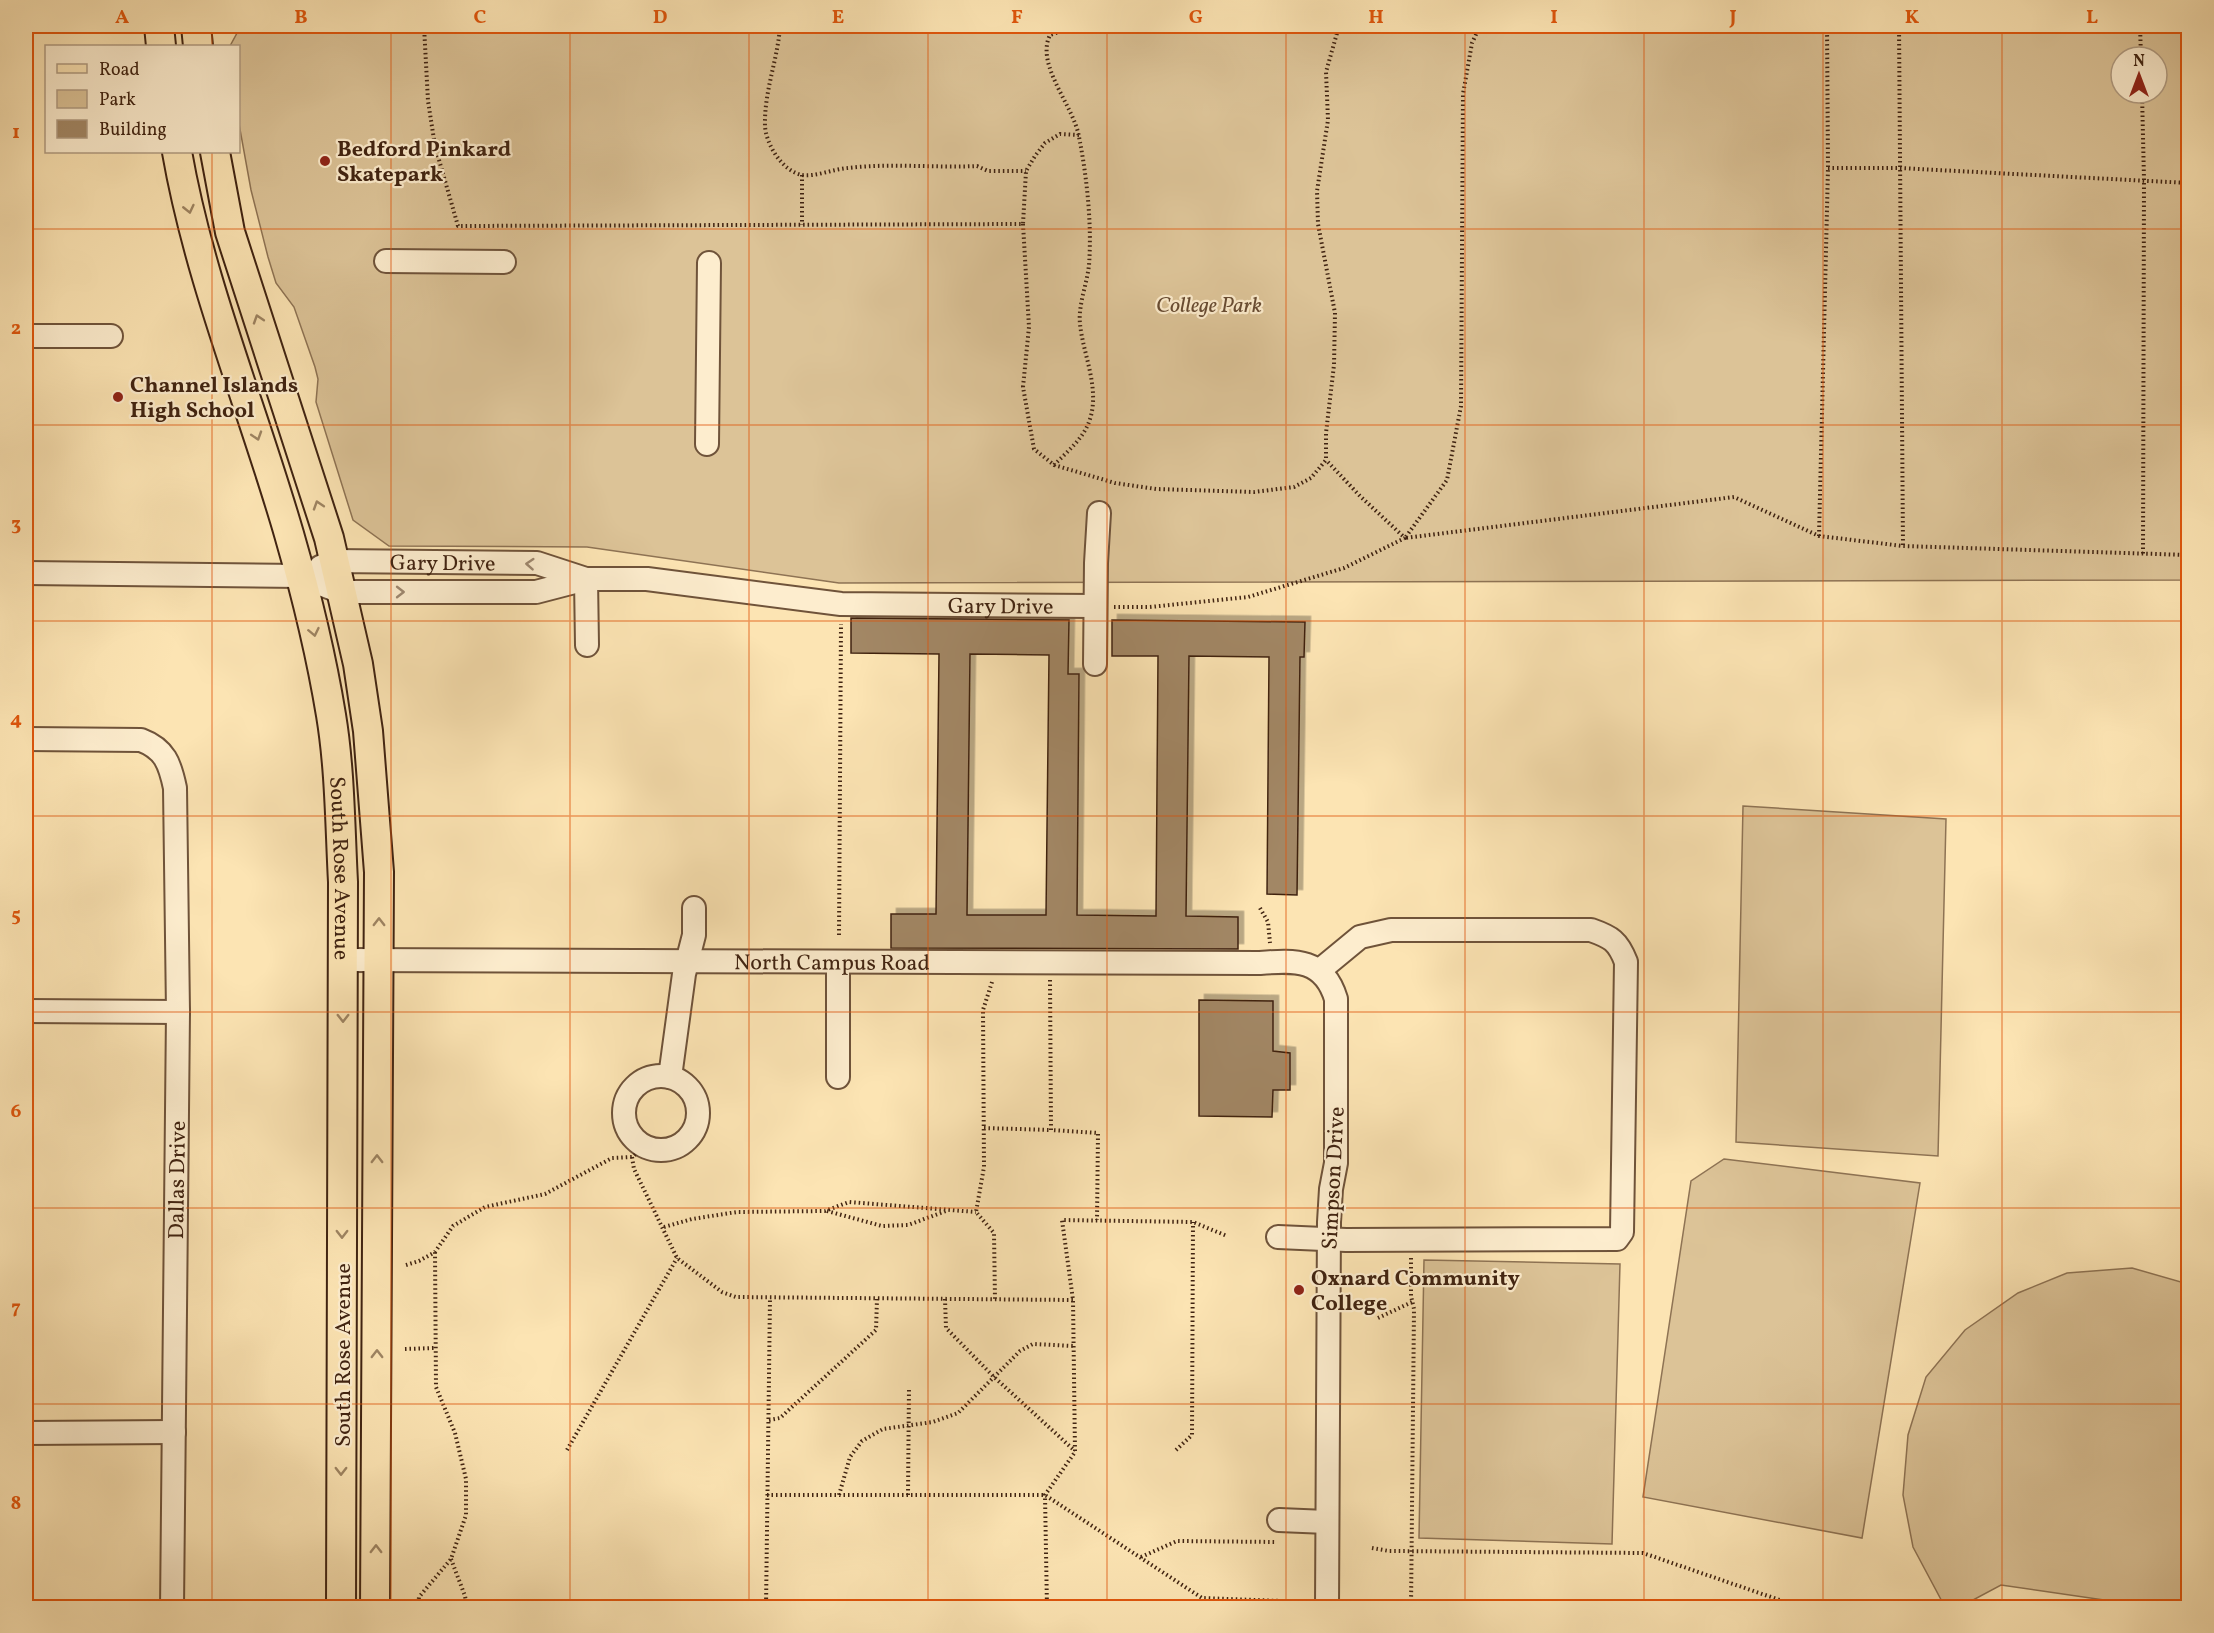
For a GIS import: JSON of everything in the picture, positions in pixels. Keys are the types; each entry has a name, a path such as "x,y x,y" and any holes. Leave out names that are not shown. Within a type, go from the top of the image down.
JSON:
{"main road":[{"path":"159,26 161,45"},
{"path":"196,26 198,45"},
{"name":"South Rose Avenue","path":"177,153 207,282 300,576 331,716 338,782 343,882 341,1608"},
{"name":"South Rose Avenue","path":"215,153 230,232 334,561 358,664 370,752 379,872 375,1608"}],"street":[{"path":"386,261 504,262"},
{"path":"707,444 709,263"},
{"path":"26,336 111,336"},
{"path":"1095,664 1099,513"},
{"name":"Gary Drive","path":"300,576 334,561 537,563 586,579"},
{"name":"Gary Drive","path":"26,573 300,576 341,592 536,592 586,579 647,579 841,604 1095,606"},
{"path":"586,579 587,645"},
{"name":"Dallas Drive","path":"26,739 141,740 154,745 163,755 171,771 175,788 178,1012 172,1608"},
{"path":"670,1077 684,974 694,935 694,909"},
{"path":"1278,1237 1328,1240 1617,1239 1623,1232 1626,962 1621,947 1608,936 1591,930 1391,930 1360,937 1320,970"},
{"name":"North Campus Road","path":"343,960 1237,963 1290,961 1320,970"},
{"path":"838,962 838,1077"},
{"name":"Simpson Drive","path":"1320,970 1331,983 1336,999 1336,1163 1331,1189 1328,1240 1327,1605"},
{"path":"26,1011 178,1012"},
{"path":"658,1076 670,1077 686,1086 696,1101 698,1113 696,1125 690,1136 681,1144 670,1149 639,1151 636,1140 628,1130 625,1118 625,1107 629,1095 646,1079 658,1076"},
{"path":"26,1433 174,1432"},
{"path":"1281,1531 1327,1522"}],"path":[{"path":"424,26 428,101 435,146 458,226 1023,224"},
{"path":"780,26 770,77 765,128 774,151 785,166 802,175 873,166 977,166 988,171 1026,171"},
{"path":"1054,465 1079,440 1090,417 1092,389 1080,322 1089,265 1089,216 1079,135 1047,58 1047,42 1050,35 1062,31 1067,26"},
{"path":"1079,135 1060,134 1045,143 1026,171 1023,224 1029,327 1023,387 1034,450 1054,465 1115,483 1156,489 1254,492 1294,487 1311,478 1326,460 1326,433 1334,365 1335,314 1318,224 1317,191 1328,120 1326,72 1339,26"},
{"path":"1405,538 1447,480 1461,406 1463,94 1472,43 1480,26"},
{"path":"1819,536 1828,168 1827,26"},
{"path":"1899,26 1903,546"},
{"path":"2140,26 2141,45"},
{"path":"2142,105 2145,180 2143,555"},
{"path":"1828,168 1899,168 2188,183"},
{"path":"802,175 802,225"},
{"path":"1326,460 1405,538"},
{"path":"1095,606 1150,607 1248,597 1344,568 1405,538 1734,497 1819,536 1903,546 2188,555"},
{"path":"839,935 841,604"},
{"path":"1260,909 1268,922 1270,944"},
{"path":"976,1212 984,1167 983,1010 993,979"},
{"path":"1050,979 1051,1130"},
{"path":"984,1128 1098,1132 1097,1220"},
{"path":"639,1151 634,1169 677,1258 722,1292 736,1297 1073,1300"},
{"path":"406,1265 435,1252 453,1226 485,1208 545,1194 612,1158 639,1151"},
{"path":"825,1211 849,1202 976,1212 994,1233 995,1300"},
{"path":"664,1227 692,1219 737,1212 825,1211 882,1226 908,1225 950,1209"},
{"path":"1047,1608 1045,1496 1075,1452 1073,1300 1062,1220 1193,1222 1227,1236"},
{"path":"1176,1450 1192,1435 1193,1222"},
{"path":"1411,1240 1412,1608"},
{"path":"418,1608 419,1597 451,1559 466,1515 466,1479 455,1433 436,1387 435,1252"},
{"path":"567,1450 677,1258"},
{"path":"766,1608 770,1298"},
{"path":"768,1420 780,1418 876,1330 877,1299"},
{"path":"945,1299 946,1328 993,1376 1075,1452"},
{"path":"1378,1318 1412,1302"},
{"path":"839,1495 850,1457 862,1441 883,1429 933,1422 958,1413 1020,1351 1033,1344 1074,1346"},
{"path":"405,1349 434,1348"},
{"path":"908,1495 909,1387"},
{"path":"767,1496 1045,1496 1202,1598 1327,1605"},
{"path":"1140,1557 1177,1541 1281,1531"},
{"path":"1372,1548 1413,1551 1643,1553 1803,1608"},
{"path":"451,1559 465,1596 467,1608"}],"green space":[{"name":"College Park","path":"237,26 2188,26 2188,580 839,583 587,547 389,546 353,520 316,402 318,379 315,367 294,307 276,283 268,257 251,190 240,130 240,45 231,45 237,33"},
{"path":"1743,806 1946,819 1938,1156 1736,1142"},
{"path":"1724,1159 1920,1183 1862,1538 1643,1497 1691,1181"},
{"path":"1424,1260 1620,1264 1612,1544 1419,1538"},
{"path":"2132,1268 2188,1284 2188,1607 2152,1607 2001,1585 1960,1607 1945,1607 1913,1547 1903,1495 1908,1435 1926,1377 1965,1330 2018,1293 2067,1273"}],"building":[{"path":"851,618 1069,620 1068,674 1079,674 1077,915 1156,916 1158,656 1112,656 1112,620 1305,622 1304,657 1300,657 1297,895 1267,894 1269,657 1189,656 1186,916 1238,917 1238,949 891,948 891,914 936,914 939,654 851,653","holes":["970,654 1049,655 1046,915 967,915"]},
{"path":"1199,1000 1273,1001 1273,1051 1290,1053 1290,1090 1273,1090 1272,1117 1199,1116"}],"place":[{"name":"Bedford Pinkard Skatepark","path":"325,161"},
{"name":"Channel Islands High School","path":"118,397"},
{"name":"Oxnard Community College","path":"1299,1290"}]}
